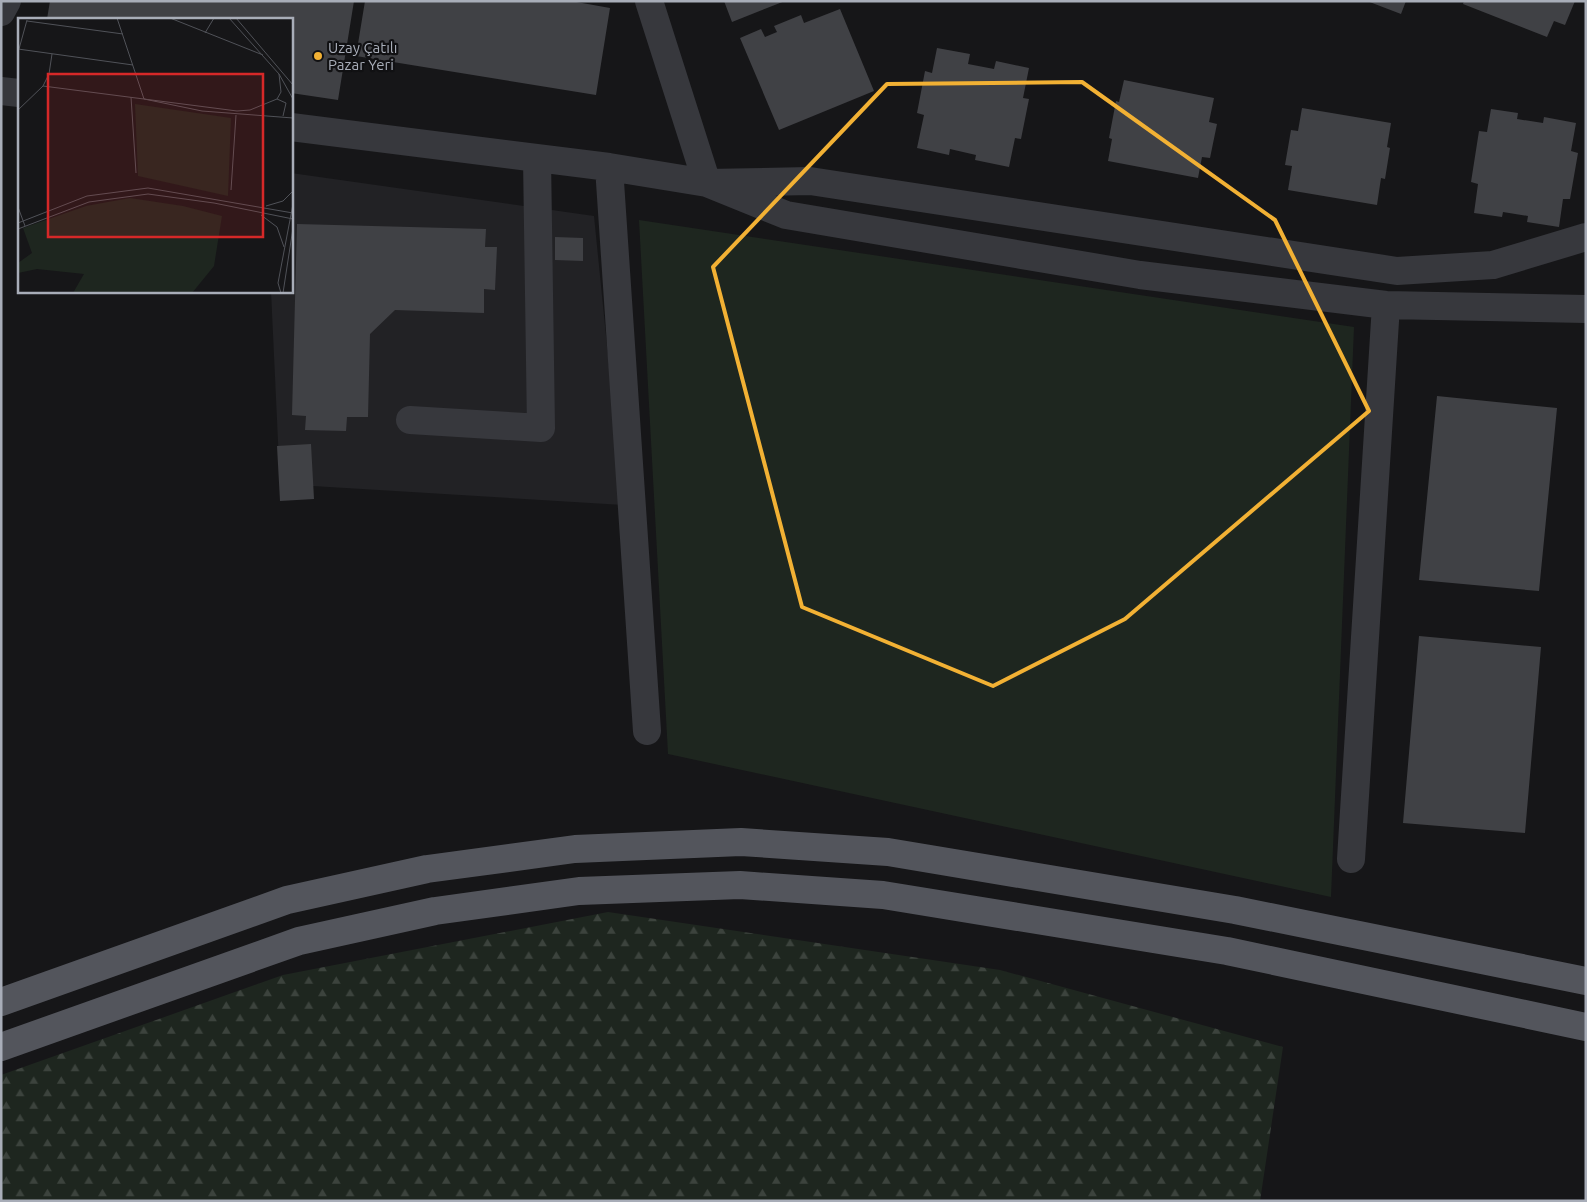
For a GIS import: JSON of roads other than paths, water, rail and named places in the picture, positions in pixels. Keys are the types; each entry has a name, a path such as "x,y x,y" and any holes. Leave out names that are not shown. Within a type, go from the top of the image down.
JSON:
{"main road":[{"path":"1,1002 287,900 427,869 575,849 741,842 898,854 1235,910 1585,981"},
{"path":"1,1047 299,941 435,910 578,891 740,885 883,895 1227,951 1586,1027"},
{"path":"1522,1013 1586,1044"}],"street":[{"path":"1,12 7,1"},
{"path":"649,1 707,183"},
{"path":"1,91 18,93"},
{"path":"292,127 609,167 707,183 810,181 1397,271 1493,265 1586,236"},
{"path":"410,420 541,428 537,158"},
{"path":"609,167 647,731"},
{"path":"707,183 786,215 1140,275 1386,305 1586,309"},
{"path":"1351,859 1386,305"}],"place":[{"name":"Uzay Çatılı Pazar Yeri","path":"318,56"}]}
